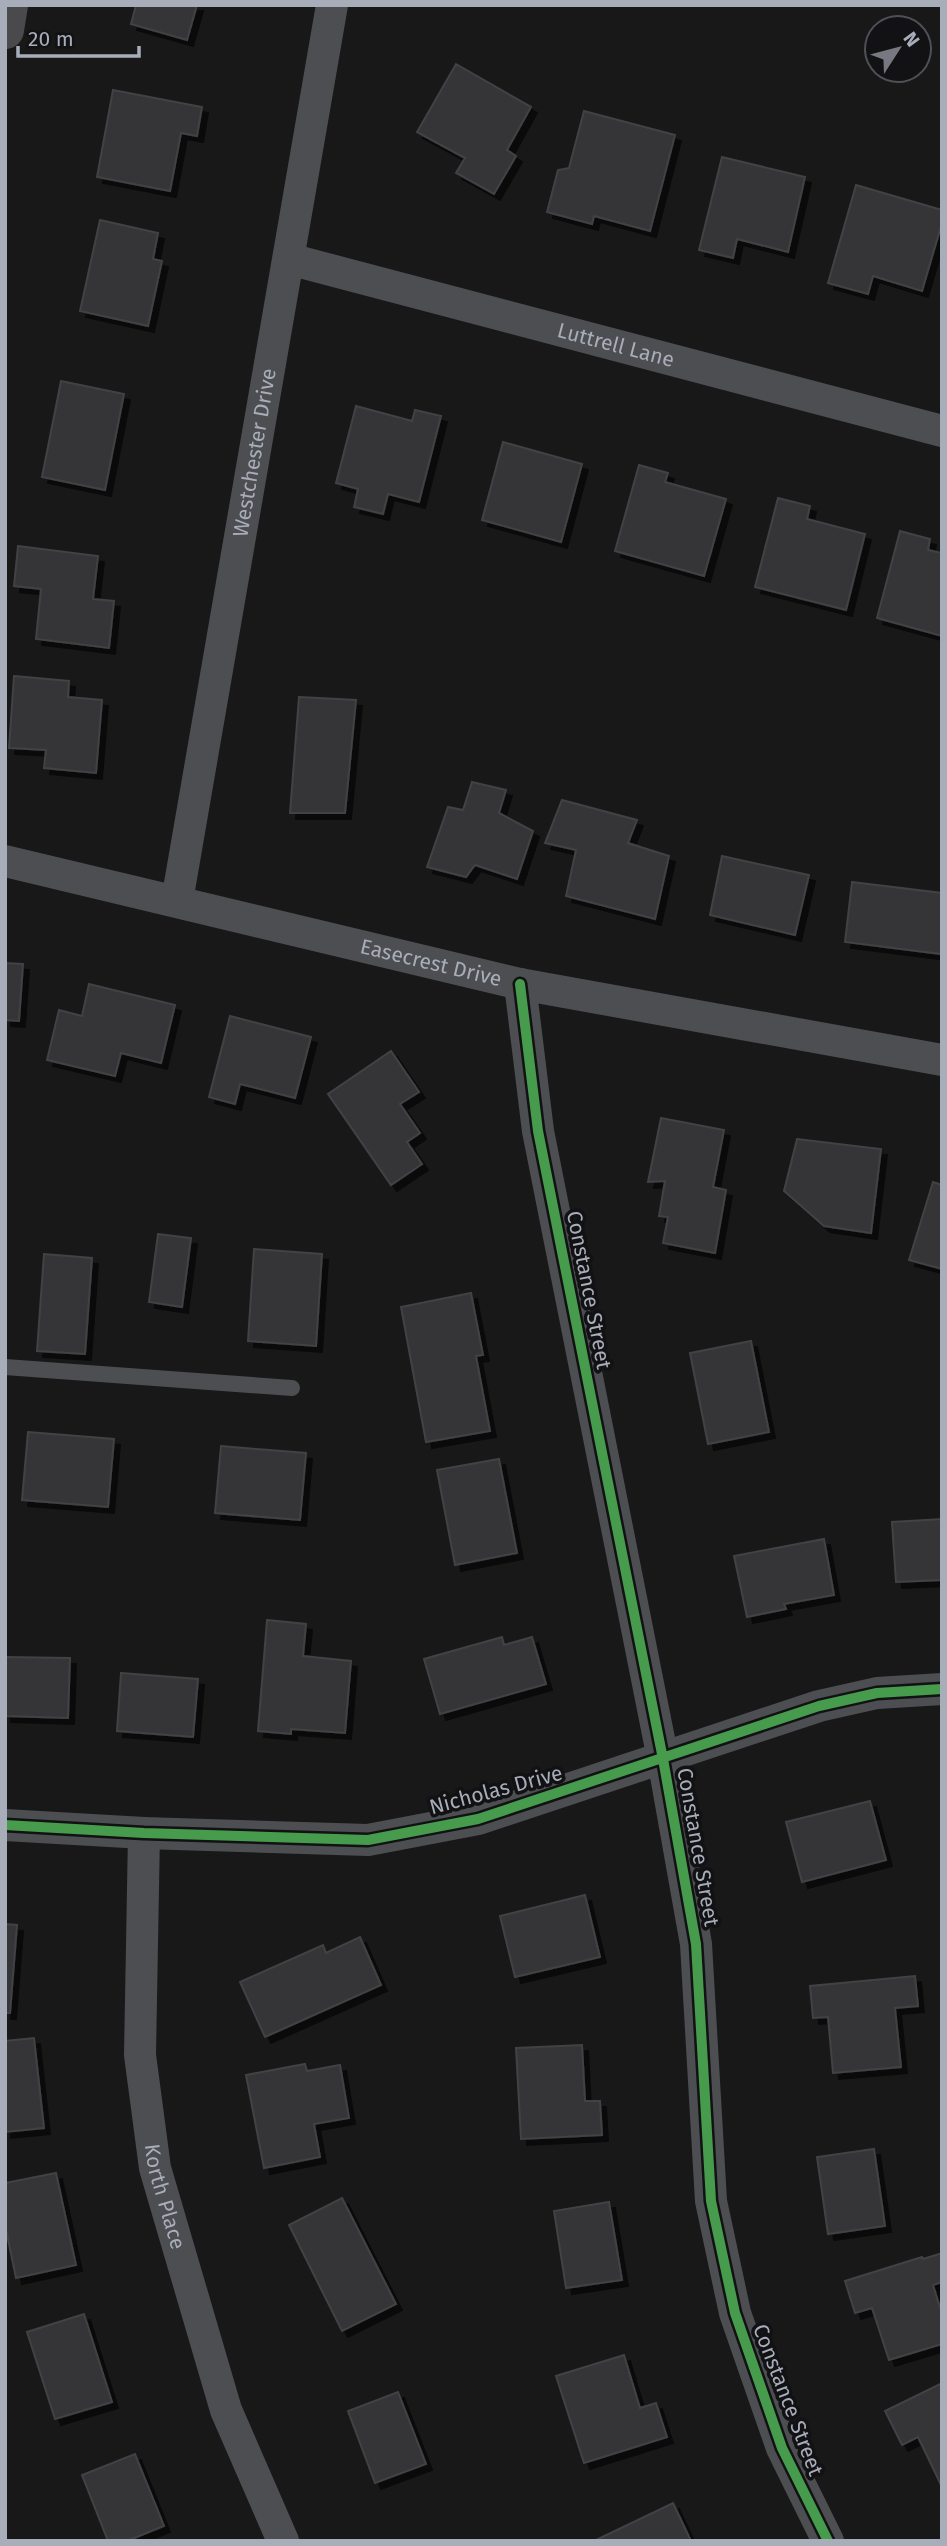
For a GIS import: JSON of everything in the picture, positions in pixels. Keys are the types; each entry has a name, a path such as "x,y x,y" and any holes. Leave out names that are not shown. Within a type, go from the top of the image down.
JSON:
{"main road":[{"path":"5,30 9,5"}],"street":[{"name":"Westchester Drive","path":"177,901 331,5"},
{"name":"Luttrell Lane","path":"289,259 942,431"},
{"name":"Easecrest Drive","path":"5,861 520,984 942,1059"},
{"name":"Constance Street","path":"520,984 538,1131 663,1759 696,1944 711,2201 739,2326 782,2448 828,2541"},
{"name":"Nicholas Drive","path":"5,1825 144,1833 368,1840 478,1819 819,1706 877,1693 942,1689"},
{"name":"Korth Place","path":"144,1833 140,2055 155,2168 226,2410 283,2541"}],"lane":[{"path":"5,1367 292,1388"}],"building":[{"path":"136,5 197,5 187,40 131,24"},
{"path":"456,64 531,107 507,150 516,156 494,194 456,173 465,158 417,132"},
{"path":"113,90 202,107 197,136 181,133 170,191 97,177"},
{"path":"584,111 675,135 650,231 594,216 592,224 547,212 558,170 569,168"},
{"path":"722,157 805,177 788,252 737,239 733,258 699,250"},
{"path":"856,185 942,210 942,223 922,291 873,276 868,294 828,283"},
{"path":"100,220 158,233 153,259 162,261 148,326 80,311"},
{"path":"61,381 124,394 105,490 42,477"},
{"path":"356,406 412,421 415,410 441,416 419,502 388,494 383,514 354,507 358,489 336,483"},
{"path":"503,442 582,464 561,542 482,520"},
{"path":"639,465 668,473 665,482 726,499 704,576 615,551"},
{"path":"778,498 810,506 807,519 865,534 846,610 755,587"},
{"path":"900,531 930,539 928,550 942,553 942,636 877,618"},
{"path":"18,546 98,556 93,599 114,601 109,648 36,639 41,589 14,586"},
{"path":"14,676 69,681 68,697 102,700 96,773 44,768 46,750 9,748"},
{"path":"299,697 356,700 345,813 290,813"},
{"path":"472,782 506,790 499,813 533,831 517,879 475,865 466,877 427,867 448,807 463,810"},
{"path":"562,800 637,820 628,843 669,856 655,919 566,896 576,850 545,843"},
{"path":"722,856 809,875 795,935 710,915"},
{"path":"852,882 942,893 941,954 845,942"},
{"path":"5,963 23,964 19,1021 5,1020"},
{"path":"89,984 175,1005 161,1063 121,1053 115,1076 47,1060 59,1010 82,1016"},
{"path":"230,1016 311,1037 295,1098 240,1084 235,1104 209,1097"},
{"path":"391,1051 419,1092 400,1104 420,1133 407,1142 422,1164 391,1185 328,1094"},
{"path":"661,1118 724,1130 713,1187 726,1190 715,1253 663,1243 668,1217 659,1216 665,1181 648,1182"},
{"path":"797,1139 881,1149 871,1233 824,1226 784,1191"},
{"path":"933,1182 942,1185 942,1269 909,1260"},
{"path":"158,1234 191,1238 182,1307 149,1302"},
{"path":"254,1249 322,1254 316,1346 248,1341"},
{"path":"44,1254 92,1258 85,1354 37,1351"},
{"path":"471,1293 483,1355 476,1356 490,1431 426,1442 401,1307"},
{"path":"751,1341 769,1432 708,1444 690,1353"},
{"path":"28,1432 114,1439 108,1507 22,1500"},
{"path":"221,1446 306,1453 300,1520 215,1513"},
{"path":"499,1459 517,1553 455,1565 437,1470"},
{"path":"942,1519 942,1580 896,1582 892,1522"},
{"path":"824,1539 834,1595 784,1604 786,1609 747,1617 734,1556"},
{"path":"267,1620 306,1624 303,1656 351,1661 345,1733 291,1729 291,1734 258,1731"},
{"path":"502,1637 504,1645 532,1637 546,1684 440,1714 424,1659"},
{"path":"5,1657 70,1658 68,1718 5,1716"},
{"path":"121,1673 198,1679 193,1737 117,1731"},
{"path":"870,1801 886,1860 802,1882 786,1822"},
{"path":"585,1895 600,1957 515,1977 500,1916"},
{"path":"5,1924 17,1925 10,2013 5,2013"},
{"path":"360,1937 381,1985 265,2037 240,1982 323,1945 326,1953"},
{"path":"915,1976 918,2006 895,2008 901,2067 833,2073 828,2017 813,2018 810,1986"},
{"path":"34,2038 44,2128 5,2132 5,2041"},
{"path":"582,2045 585,2101 600,2101 602,2135 521,2139 516,2048"},
{"path":"305,2064 307,2071 340,2065 349,2118 314,2124 320,2157 264,2168 246,2075"},
{"path":"874,2149 885,2226 828,2234 817,2157"},
{"path":"56,2173 76,2265 16,2278 5,2225 5,2183"},
{"path":"342,2198 396,2304 342,2331 289,2225"},
{"path":"609,2202 622,2280 566,2288 554,2211"},
{"path":"942,2253 942,2282 933,2285 942,2314 942,2344 889,2360 872,2308 855,2313 845,2281"},
{"path":"84,2314 112,2402 55,2419 27,2332"},
{"path":"624,2355 640,2408 656,2403 667,2437 584,2463 556,2376"},
{"path":"942,2383 942,2487 918,2437 902,2445 885,2411"},
{"path":"398,2392 426,2464 375,2483 348,2411"},
{"path":"135,2454 164,2526 127,2541 108,2541 82,2475"},
{"path":"673,2503 691,2541 594,2541"}],"cycle path":[{"path":"520,984 538,1131 663,1759 696,1944 711,2201 735,2313 782,2448 828,2541"},
{"path":"5,1825 144,1833 368,1840 478,1819 819,1706 877,1693 942,1689"}]}
